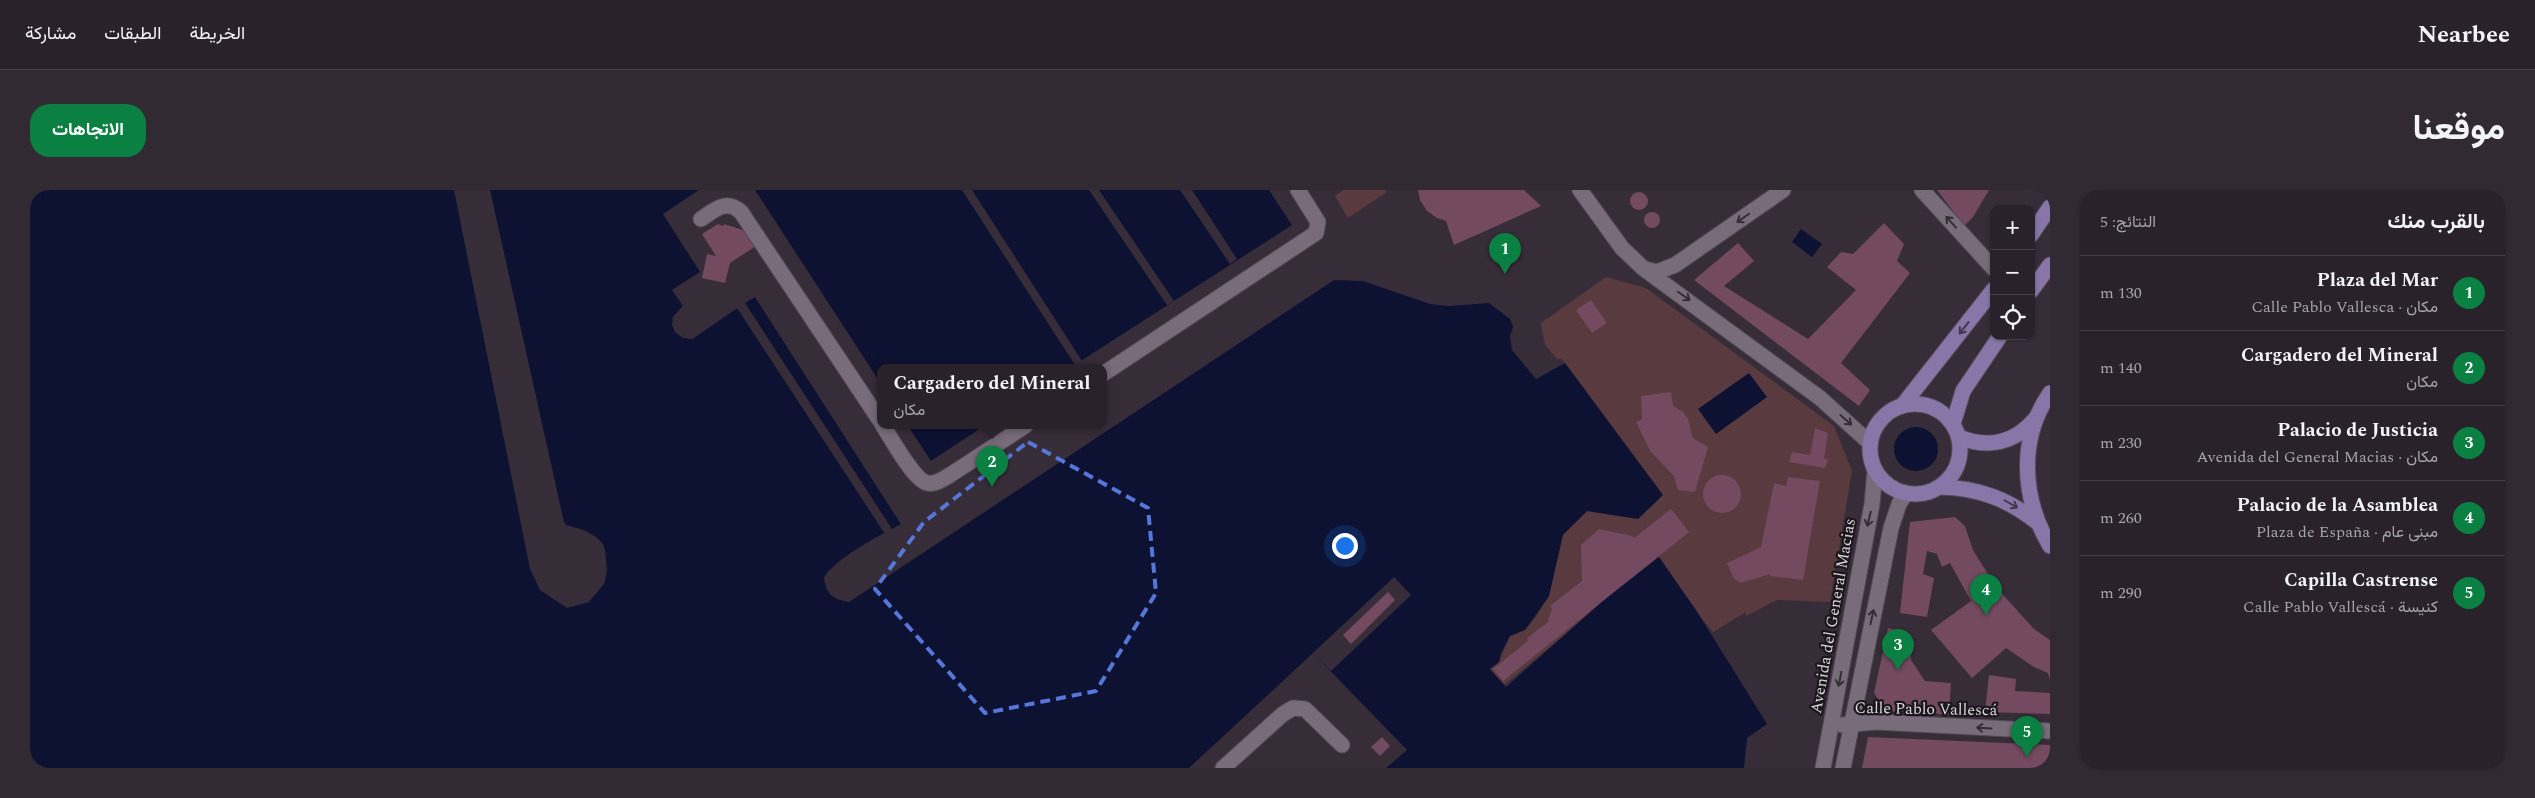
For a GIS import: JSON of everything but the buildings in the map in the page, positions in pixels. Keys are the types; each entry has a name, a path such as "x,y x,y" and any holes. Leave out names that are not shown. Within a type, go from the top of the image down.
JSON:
{"main road":[{"path":"2035,229 2050,207"},
{"path":"2035,286 2050,265"},
{"path":"1990,294 1902,406 1881,420 1870,443 1875,471 1883,481 1894,489 1906,493 1929,492 1940,487 1955,470 1960,448 1956,430 1963,391 1997,340"},
{"path":"2050,394 2038,416 2030,440 2027,464 2028,488 2038,524 2050,546"},
{"path":"1902,406 1916,404 1930,406 1943,414 1956,430 1984,444 2014,438 2038,416"},
{"path":"1940,487 1960,487 1996,496 2012,504 2038,524"}],"street":[{"path":"1107,371 1316,233 1318,222 1298,190"},
{"path":"1580,190 1622,248 1644,269 1820,398 1870,443"},
{"path":"1644,269 1657,272 1670,268 1783,190"},
{"path":"1922,190 1990,265"},
{"path":"701,219 724,205 733,205 741,212 877,416"},
{"path":"886,429 916,475 927,483 937,482 950,476 1020,429"},
{"name":"Avenida del General Macias","path":"1823,768 1872,504 1875,471"},
{"path":"1843,768 1850,725 1891,528 1906,493"},
{"path":"1223,768 1282,714 1293,708 1305,709 1342,745"},
{"name":"Calle Pablo Vallescá","path":"1831,724 1850,725 1876,722 2050,731"}],"highlighted area":[{"path":"1028,442 1148,508 1156,593 1096,691 985,713 875,589 924,522"}],"shaded area":[{"path":"1343,190 1385,190 1387,192 1348,218 1335,196"},
{"path":"1606,277 1646,288 1834,426 1852,471 1830,602 1777,600 1746,616 1746,612 1713,632 1697,613 1658,557 1504,685 1489,669 1499,662 1510,636 1525,630 1549,596 1562,535 1587,511 1638,519 1662,495 1562,359 1557,359 1545,345 1541,323"}],"water":[{"path":"30,190 699,190 663,214 700,272 672,290 683,306 673,317 675,332 692,339 755,296 901,524 849,554 824,577 826,588 831,595 849,602 1334,280 1363,281 1430,304 1449,306 1489,303 1510,319 1513,327 1510,336 1512,350 1536,379 1565,363 1663,495 1638,519 1587,511 1563,535 1549,596 1525,630 1510,636 1501,653 1499,662 1490,669 1506,687 1605,599 1659,557 1696,610 1767,724 1747,738 1744,768 1386,768 1407,750 1313,653 1189,768 30,768"},
{"path":"755,190 1269,190 1292,225 1076,364 877,364 877,378"},
{"path":"1801,229 1822,244 1812,257 1792,242"},
{"path":"1749,373 1767,397 1716,434 1698,409"},
{"path":"1916,427 1928,431 1934,437 1938,449 1934,461 1928,467 1916,471 1904,467 1898,461 1894,449 1898,437 1904,431"},
{"path":"910,429 979,429 931,461"}],"pier":[{"path":"454,190 490,190 564,522 566,525 584,530 596,537 603,544 605,550 607,571 604,584 589,602 567,608 540,590 530,569"},
{"path":"962,190 972,190 1082,361 1074,364"},
{"path":"1089,190 1099,190 1174,301 1167,305"},
{"path":"1180,190 1192,190 1237,259 1230,264"},
{"path":"754,294 757,295 902,523 755,297 745,303 892,529 885,534 737,308 692,339 683,338 675,332 672,325 673,317 683,306 685,309 676,318 675,325 684,336 691,336"},
{"path":"1394,577 1411,595 1331,671 1313,653"}],"place":[{"name":"Plaza del Mar","path":"1505,274"},
{"name":"Cargadero del Mineral","path":"992,487"},
{"name":"Palacio de la Asamblea","path":"1986,615"},
{"name":"Palacio de Justicia","path":"1898,670"},
{"name":"Capilla Castrense","path":"2027,757"}]}
